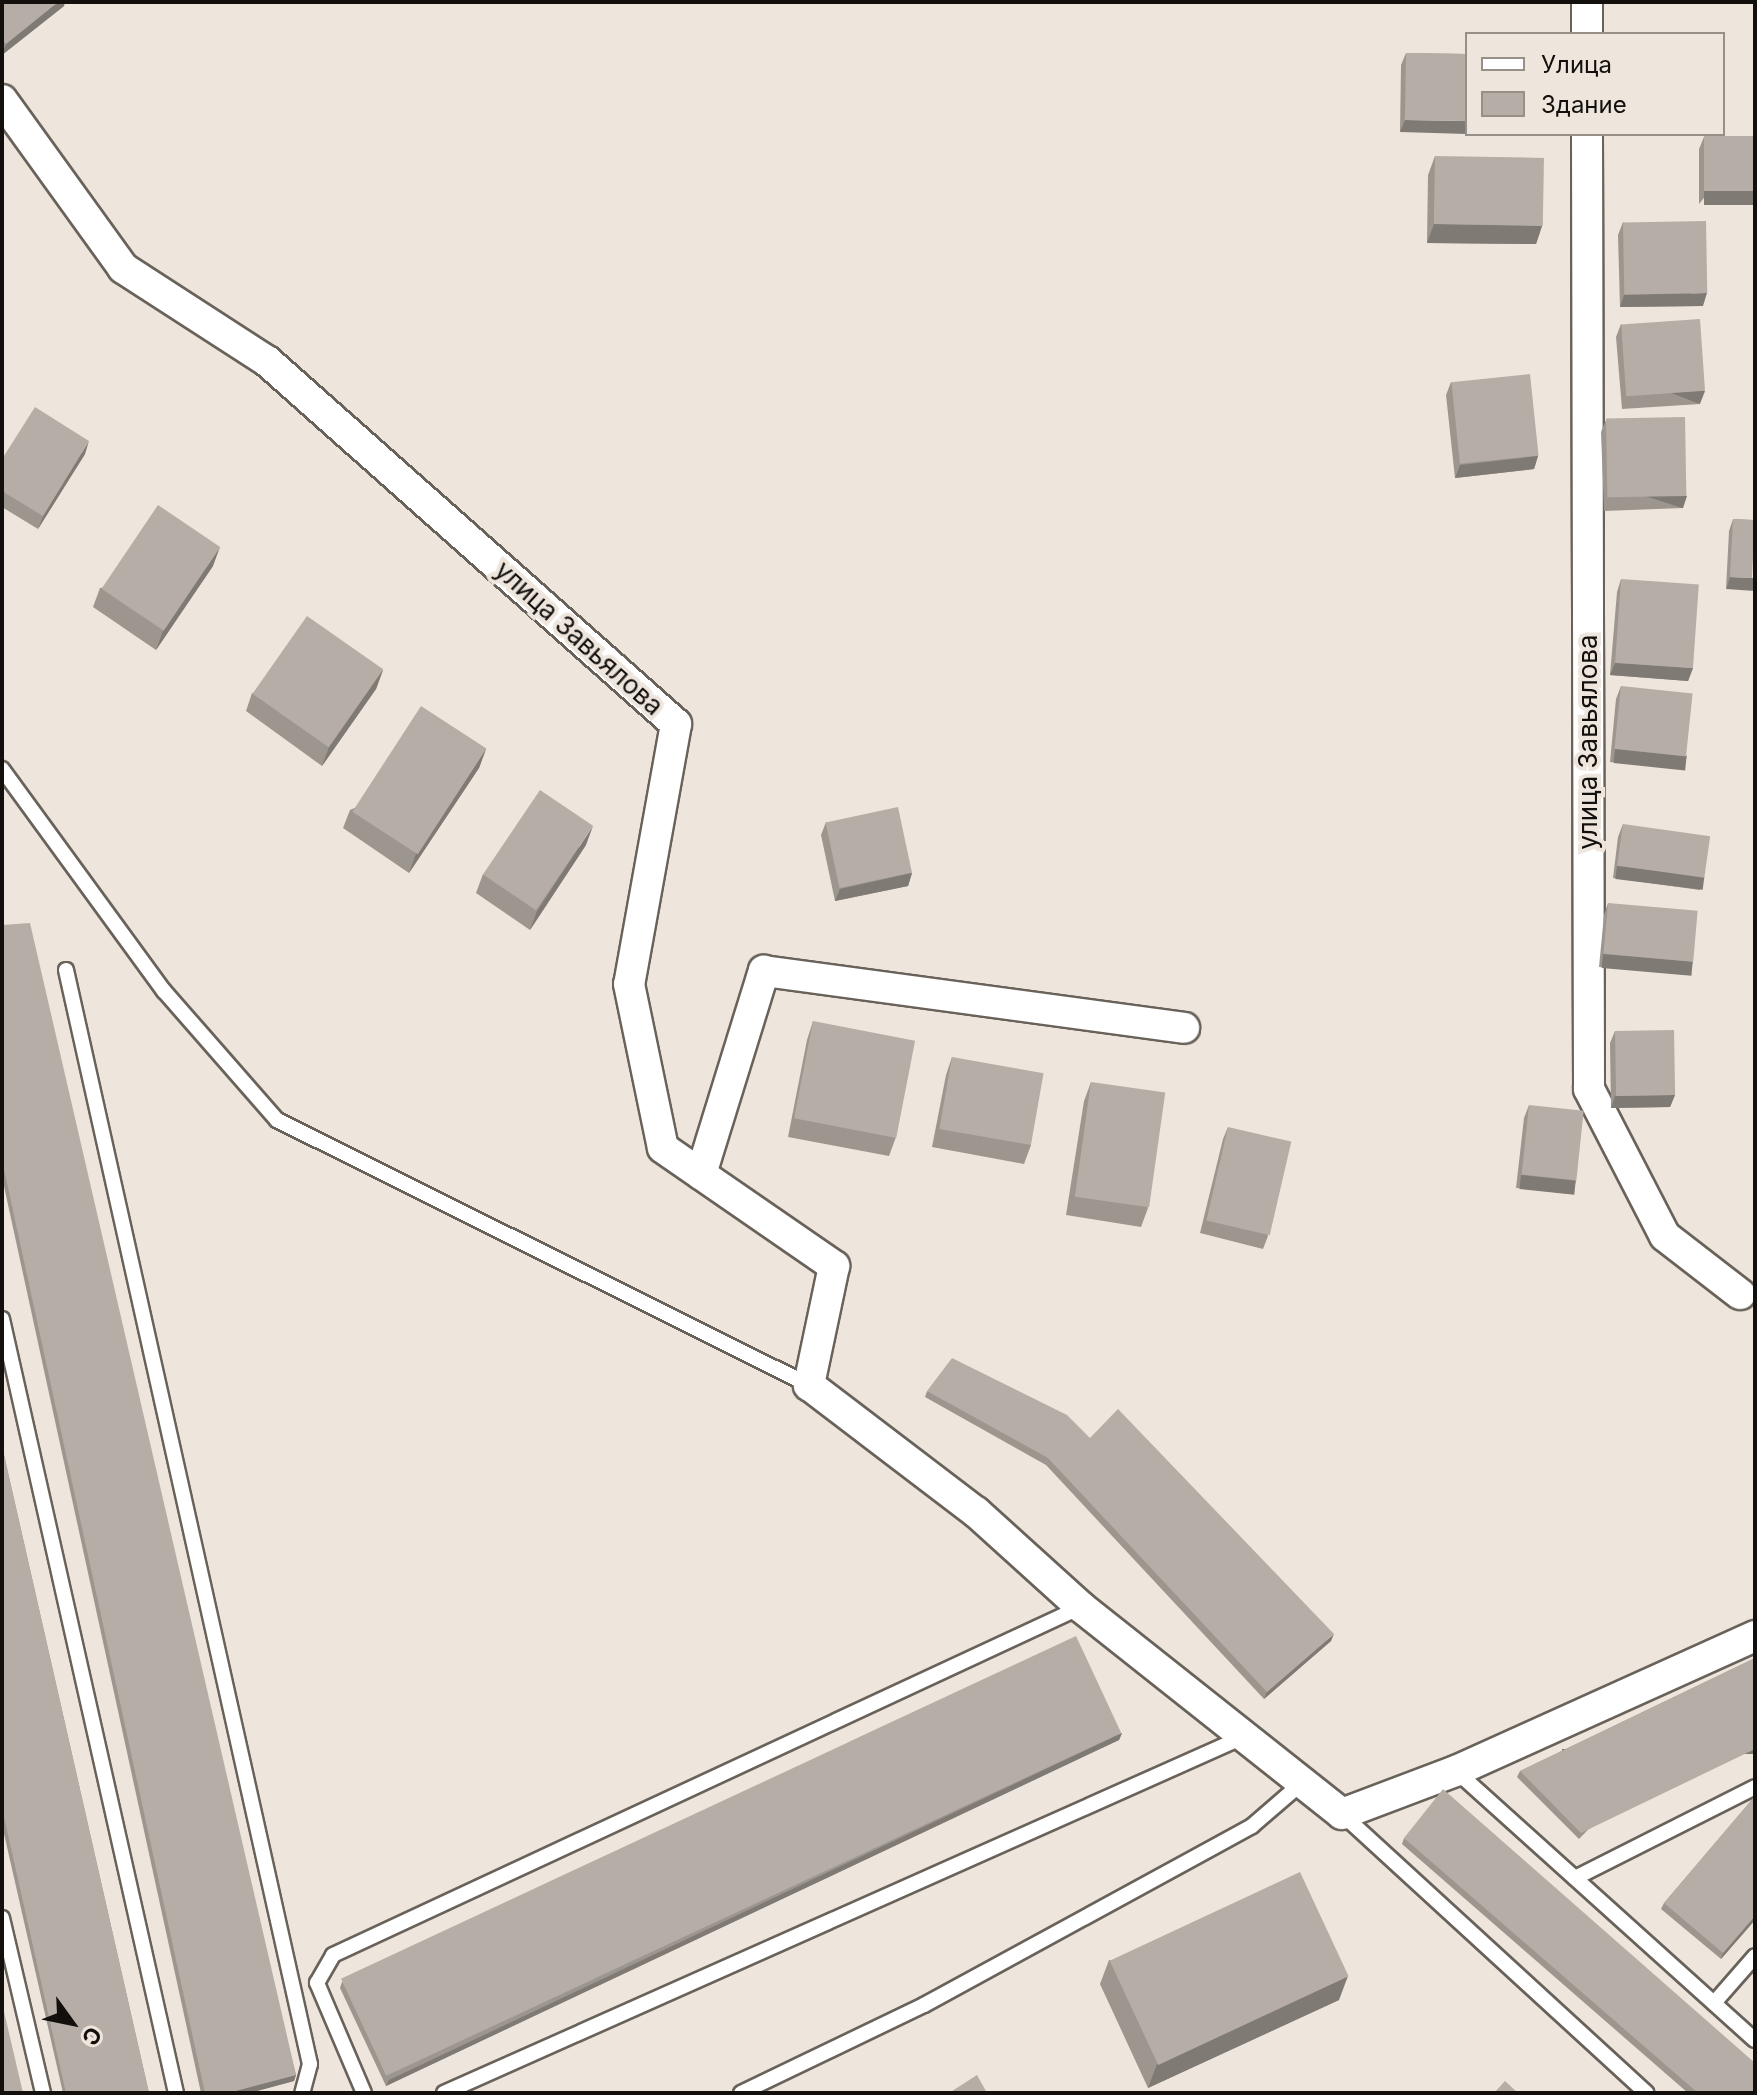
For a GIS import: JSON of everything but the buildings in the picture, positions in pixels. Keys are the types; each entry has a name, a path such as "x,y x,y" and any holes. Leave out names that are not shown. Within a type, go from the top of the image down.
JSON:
{"street":[{"path":"1587,2 1587,32"},
{"name":"улица Завьялова","path":"2,100 123,268 267,361 676,724 629,984 663,1148 834,1266 809,1385"},
{"name":"улица Завьялова","path":"1587,136 1589,1089 1665,1236 1740,1294"},
{"path":"701,1174 764,971 1184,1028"},
{"path":"809,1385 976,1512 1081,1607 1241,1738 1305,1780 1342,1814 1456,1771 1755,1636"}],"lane":[{"path":"2,769 164,991 277,1120 809,1385"},
{"path":"66,970 310,2064 302,2093"},
{"path":"2,1319 176,2093"},
{"path":"364,2093 317,1983 333,1955 1081,1607"},
{"path":"444,2093 1241,1738"},
{"path":"1456,1771 1755,2040"},
{"path":"741,2093 924,2005 1252,1826 1305,1780"},
{"path":"1575,1878 1755,1787"},
{"path":"1342,1814 1647,2093"},
{"path":"2,1918 43,2093"},
{"path":"1714,2003 1755,1956"}]}
